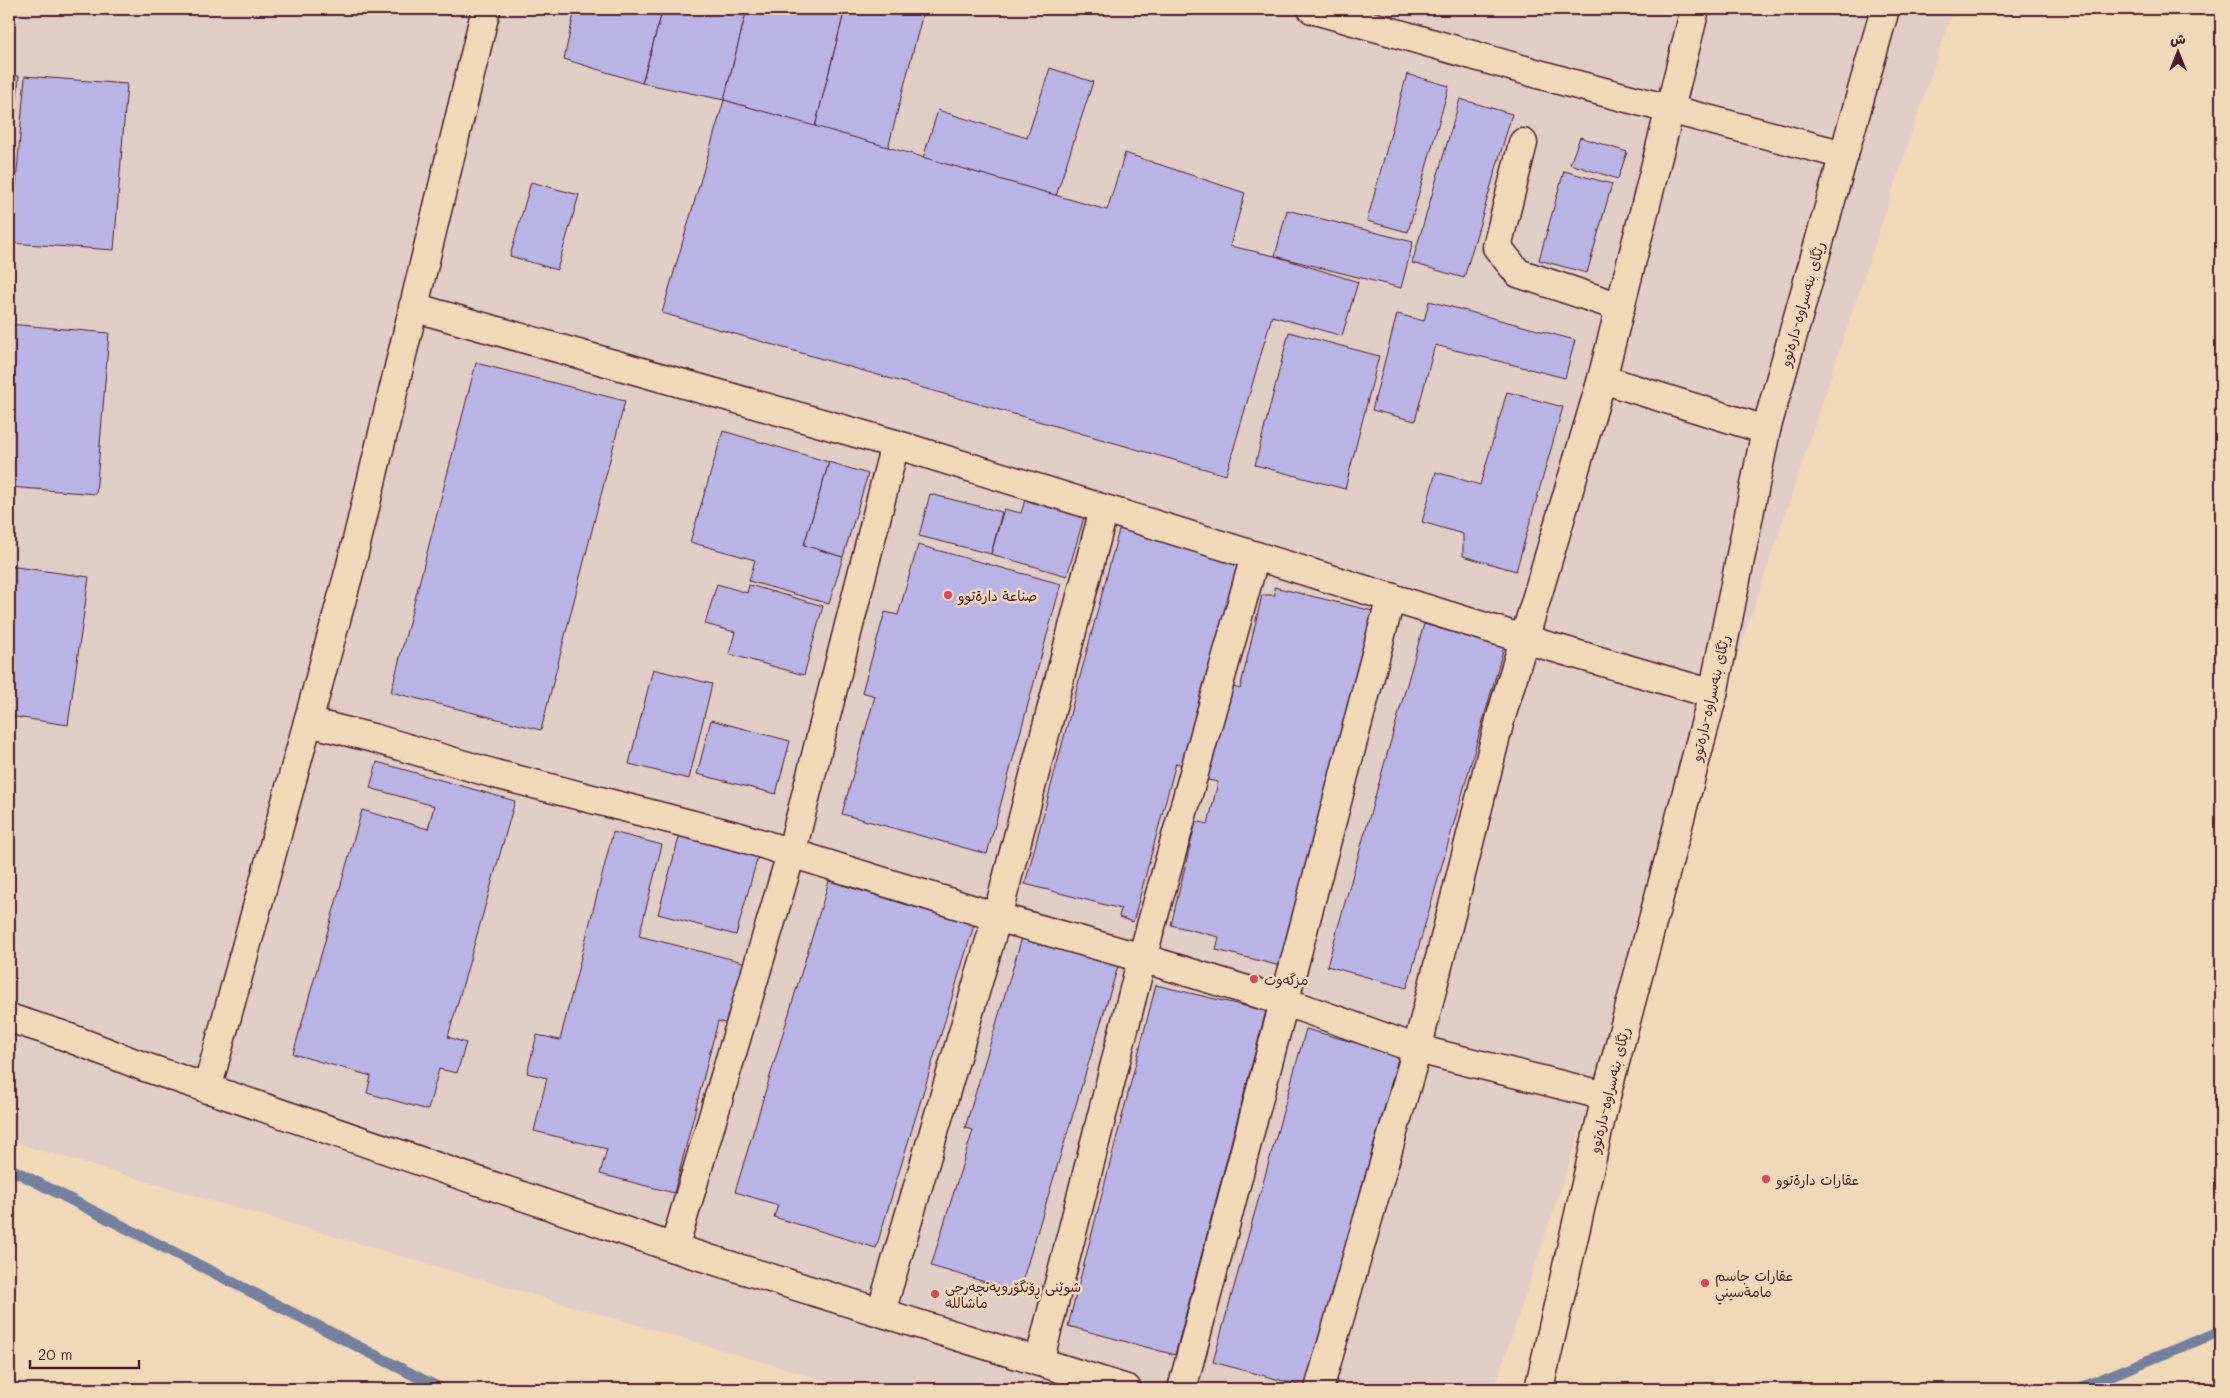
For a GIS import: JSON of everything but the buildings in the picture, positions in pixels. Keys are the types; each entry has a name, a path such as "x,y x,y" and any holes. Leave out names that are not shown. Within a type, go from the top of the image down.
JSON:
{"street":[{"path":"206,1088 350,569 486,9"},
{"path":"1319,1389 1417,1049 1500,720 1602,380 1695,9"},
{"name":"رێگای بنەسراوە-دارەتوو","path":"1539,1389 1606,1096 1713,694 1766,430 1885,9"},
{"path":"1321,10 1670,109 1844,155"},
{"path":"1523,142 1497,248 1518,273 1620,306"},
{"path":"413,307 895,444 1524,639 1713,694"},
{"path":"1602,380 1766,430"},
{"path":"674,1248 791,854 895,444"},
{"path":"881,1312 997,917 1104,508"},
{"path":"1039,1362 1142,958 1255,556"},
{"path":"1182,1389 1286,1002 1391,597"},
{"path":"308,722 373,738 495,774 740,836 791,854 838,866 997,917 1142,958 1286,1002 1417,1049 1606,1096"},
{"path":"9,1018 62,1035 206,1088 674,1248 1127,1389"}],"shaded area":[{"path":"9,9 1953,9 1494,1389 855,1389 9,1141"}],"waterway":[{"path":"9,1168 441,1389"},
{"path":"2077,1389 2221,1331"}],"place":[{"name":"صناعة دارةتوو","path":"948,595"},
{"name":"مزگەوت","path":"1254,979"},
{"name":"عقارات دارةتوو","path":"1766,1179"},
{"name":"عقارات جاسم مامةسيني","path":"1705,1283"},
{"name":"شوێنی ڕۆنگۆروپەنچەرچی ماشاللە","path":"935,1294"}]}
